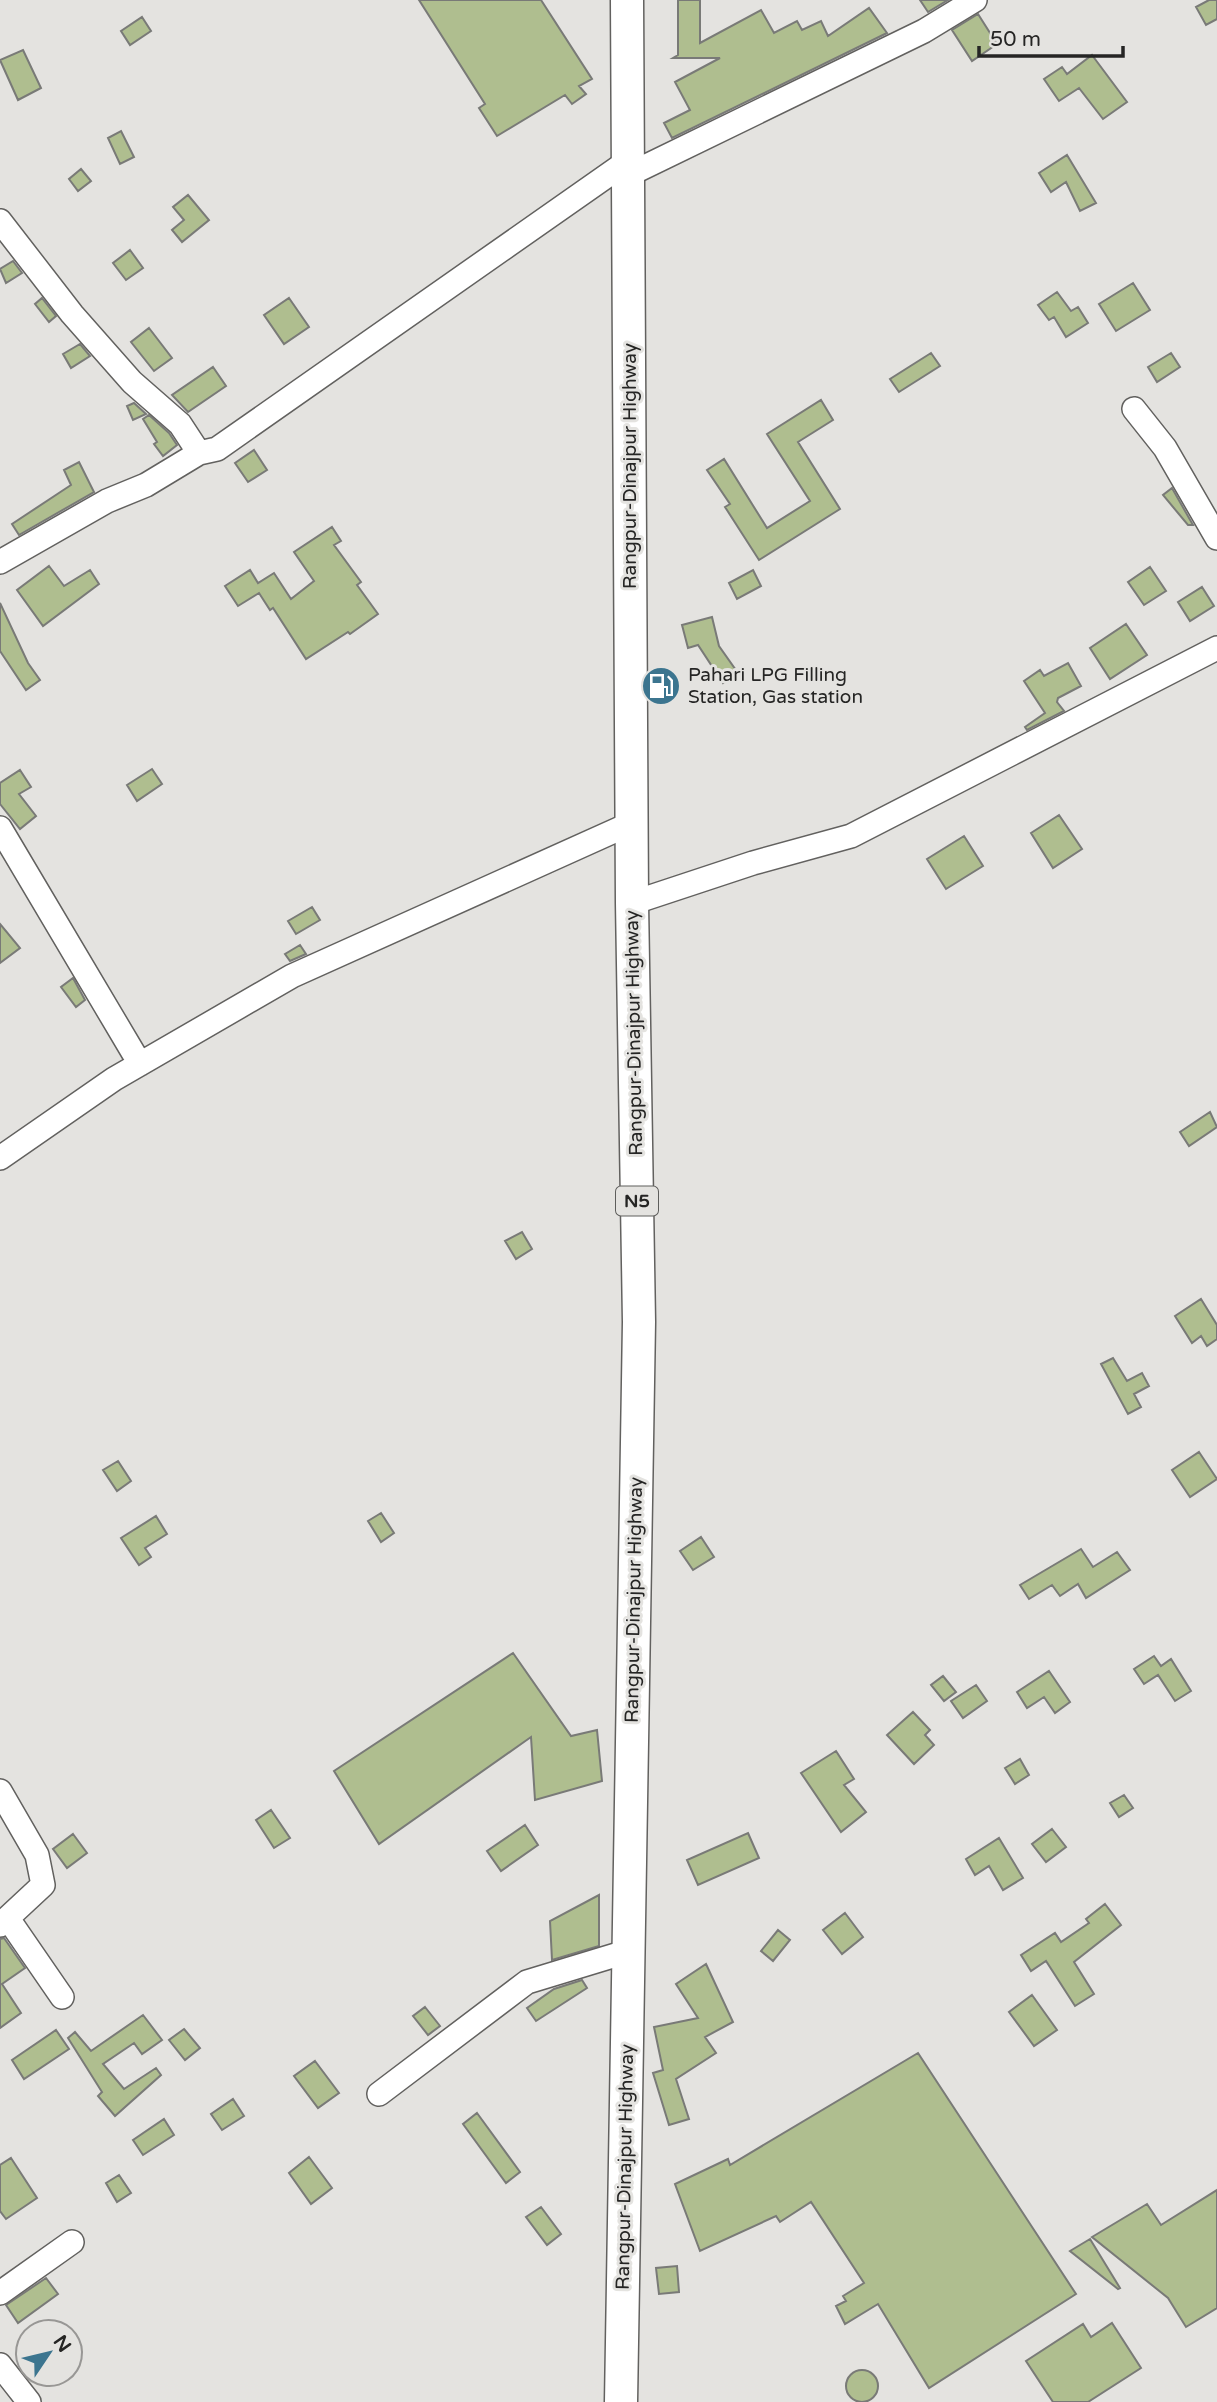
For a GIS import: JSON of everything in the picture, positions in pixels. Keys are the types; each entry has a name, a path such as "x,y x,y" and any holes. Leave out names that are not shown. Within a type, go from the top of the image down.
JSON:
{"highway":[{"name":"Rangpur-Dinajpur Highway","path":"621,2402 639,1322 632,903 627,0"}],"street":[{"path":"0,562 107,500 146,485 199,453 217,449 628,168 924,31 975,0"},
{"path":"0,221 72,314 132,382 180,424 199,453"},
{"path":"1134,409 1165,448 1217,538"},
{"path":"632,903 753,863 851,836 1217,648"},
{"path":"0,1158 140,1064 292,976 632,823"},
{"path":"0,828 140,1064"},
{"path":"0,1791 37,1855 43,1885 4,1923 62,1997"},
{"path":"379,2094 527,1982 629,1951"},
{"path":"0,2293 72,2242"},
{"path":"0,2365 29,2402"}],"building":[{"path":"419,0 541,0 592,79 579,86 586,94 572,104 565,95 497,136 479,108 485,104"},
{"path":"678,0 700,0 700,43 761,10 774,33 797,21 802,30 821,21 828,36 869,8 887,33 672,138 664,123 690,110 675,82 720,58 673,58 678,55"},
{"path":"920,0 948,0 928,12"},
{"path":"1209,0 1217,0 1217,19 1206,25 1196,7"},
{"path":"978,14 997,44 972,61 952,30"},
{"path":"142,17 151,31 130,45 121,31"},
{"path":"23,50 41,88 18,100 0,60"},
{"path":"1092,55 1127,102 1103,119 1079,88 1059,101 1044,79 1062,67 1067,74"},
{"path":"121,131 134,157 120,164 108,138"},
{"path":"1067,155 1096,203 1080,211 1066,182 1051,192 1039,173"},
{"path":"81,169 91,181 78,191 69,179"},
{"path":"188,195 209,220 182,242 172,230 184,220 173,207"},
{"path":"130,250 143,268 126,280 113,263"},
{"path":"13,261 22,273 6,283 0,269"},
{"path":"1133,283 1150,310 1116,331 1099,304"},
{"path":"1057,292 1071,311 1078,307 1088,323 1066,337 1054,317 1049,320 1038,305"},
{"path":"42,298 56,316 49,322 35,304"},
{"path":"289,298 309,327 284,344 264,315"},
{"path":"149,328 172,358 154,371 131,342"},
{"path":"80,344 90,356 71,368 63,354"},
{"path":"931,353 940,366 899,392 890,379"},
{"path":"1171,353 1180,367 1157,382 1148,367"},
{"path":"213,367 226,386 188,412 172,395"},
{"path":"821,400 833,420 798,442 840,509 759,560 725,507 730,504 707,470 724,459 767,528 810,501 767,434"},
{"path":"134,403 146,414 133,420 127,406"},
{"path":"149,415 169,433 177,445 163,456 154,444 157,442 143,419"},
{"path":"254,450 267,470 248,482 235,463"},
{"path":"79,462 94,492 19,535 12,524 71,485 64,470"},
{"path":"1172,488 1193,525 1188,525 1163,495"},
{"path":"332,527 341,541 334,545 361,582 357,585 378,614 350,634 348,632 306,659 273,608 270,610 259,593 238,606 225,586 250,570 258,583 274,573 291,599 314,581 294,552"},
{"path":"49,566 64,586 90,570 99,584 43,626 17,590"},
{"path":"1150,567 1166,591 1144,605 1128,582"},
{"path":"753,570 761,586 737,599 729,583"},
{"path":"1202,587 1214,606 1190,621 1178,602"},
{"path":"0,603 28,663 40,680 26,690 0,651"},
{"path":"712,617 719,646 738,673 723,683 698,645 688,648 682,625"},
{"path":"1126,624 1147,655 1110,679 1090,648"},
{"path":"1068,663 1081,686 1058,698 1057,702 1064,711 1027,730 1025,727 1045,713 1024,681 1040,670 1044,676"},
{"path":"152,769 162,784 137,801 127,785"},
{"path":"20,770 31,787 19,794 36,816 20,829 0,804 0,783"},
{"path":"1059,815 1082,849 1053,868 1031,833"},
{"path":"964,836 983,866 946,889 927,859"},
{"path":"312,907 320,920 296,934 288,921"},
{"path":"0,924 20,948 0,963"},
{"path":"300,945 306,954 290,961 285,954"},
{"path":"73,978 85,1000 76,1007 61,987"},
{"path":"1210,1112 1217,1127 1189,1146 1180,1132"},
{"path":"522,1232 532,1249 516,1259 505,1241"},
{"path":"1201,1299 1217,1325 1217,1339 1207,1346 1201,1336 1192,1343 1175,1316"},
{"path":"1113,1358 1127,1381 1142,1373 1149,1386 1134,1394 1141,1407 1128,1414 1101,1364"},
{"path":"1199,1452 1217,1479 1190,1497 1172,1470"},
{"path":"118,1461 131,1481 117,1491 103,1470"},
{"path":"381,1513 394,1533 381,1542 368,1521"},
{"path":"156,1516 167,1534 145,1548 151,1557 139,1565 121,1538"},
{"path":"701,1537 714,1557 693,1570 680,1551"},
{"path":"1081,1549 1093,1567 1117,1552 1130,1570 1086,1598 1078,1584 1060,1596 1052,1585 1029,1599 1020,1585"},
{"path":"513,1653 571,1736 597,1730 602,1781 535,1800 531,1737 379,1844 334,1771"},
{"path":"1154,1656 1161,1666 1171,1659 1191,1691 1175,1701 1158,1675 1144,1684 1134,1669"},
{"path":"1049,1671 1070,1702 1055,1713 1044,1697 1027,1708 1017,1692"},
{"path":"943,1676 956,1692 944,1701 931,1685"},
{"path":"976,1685 987,1701 963,1718 951,1701"},
{"path":"913,1712 930,1730 925,1735 934,1745 914,1764 887,1735"},
{"path":"836,1751 854,1779 844,1785 866,1812 841,1832 801,1773"},
{"path":"1020,1759 1029,1775 1015,1784 1005,1768"},
{"path":"1124,1795 1133,1808 1119,1817 1110,1803"},
{"path":"271,1810 290,1838 274,1848 256,1820"},
{"path":"525,1825 538,1845 501,1871 487,1851"},
{"path":"1052,1829 1066,1847 1046,1862 1032,1844"},
{"path":"748,1833 759,1858 698,1885 687,1860"},
{"path":"73,1834 87,1853 67,1868 53,1849"},
{"path":"999,1838 1023,1878 1003,1890 989,1866 975,1875 966,1859"},
{"path":"599,1895 599,1946 552,1960 550,1921"},
{"path":"1105,1904 1121,1925 1074,1962 1094,1994 1075,2006 1046,1961 1031,1971 1021,1955 1055,1933 1061,1942 1089,1923 1086,1919"},
{"path":"845,1913 863,1937 842,1954 823,1930"},
{"path":"778,1930 790,1940 773,1961 761,1951"},
{"path":"4,1938 25,1968 2,1984 21,2013 0,2028 0,1939"},
{"path":"706,1964 733,2022 705,2037 716,2053 676,2079 689,2119 669,2125 653,2073 663,2070 654,2027 698,2018 676,1984"},
{"path":"582,1980 587,1988 536,2021 527,2008 554,1989"},
{"path":"1032,1995 1057,2030 1034,2046 1009,2012"},
{"path":"425,2007 440,2026 428,2035 413,2016"},
{"path":"143,2015 162,2040 142,2054 134,2043 103,2064 124,2089 156,2068 161,2075 115,2116 98,2096 102,2092 68,2038 75,2032 91,2051"},
{"path":"184,2029 200,2048 185,2060 169,2040"},
{"path":"56,2030 69,2049 24,2079 12,2060"},
{"path":"918,2053 1076,2294 929,2388 878,2304 845,2324 836,2306 846,2301 843,2296 864,2283 811,2202 780,2222 776,2216 700,2251 675,2184 728,2159 730,2165"},
{"path":"315,2061 339,2093 318,2108 294,2076"},
{"path":"233,2099 244,2116 222,2130 211,2114"},
{"path":"477,2113 520,2172 506,2183 463,2124"},
{"path":"164,2119 174,2135 143,2155 133,2140"},
{"path":"309,2157 332,2188 311,2204 289,2173"},
{"path":"11,2158 37,2198 6,2219 0,2211 0,2165"},
{"path":"119,2175 131,2193 117,2202 106,2183"},
{"path":"1217,2190 1217,2308 1186,2327 1168,2298 1092,2237 1147,2204 1161,2225"},
{"path":"541,2207 561,2234 547,2245 526,2217"},
{"path":"1090,2239 1120,2288 1070,2251"},
{"path":"677,2266 679,2292 659,2294 656,2268"},
{"path":"46,2278 58,2294 25,2318 15,2318 6,2305"},
{"path":"1112,2323 1141,2368 1088,2402 1053,2402 1026,2361 1083,2324 1091,2337"},
{"path":"862,2370 873,2375 878,2386 873,2397 862,2402 851,2397 846,2386 851,2375"}],"place":[{"name":"Pahari LPG Filling Station, Gas station","path":"661,686"}]}
